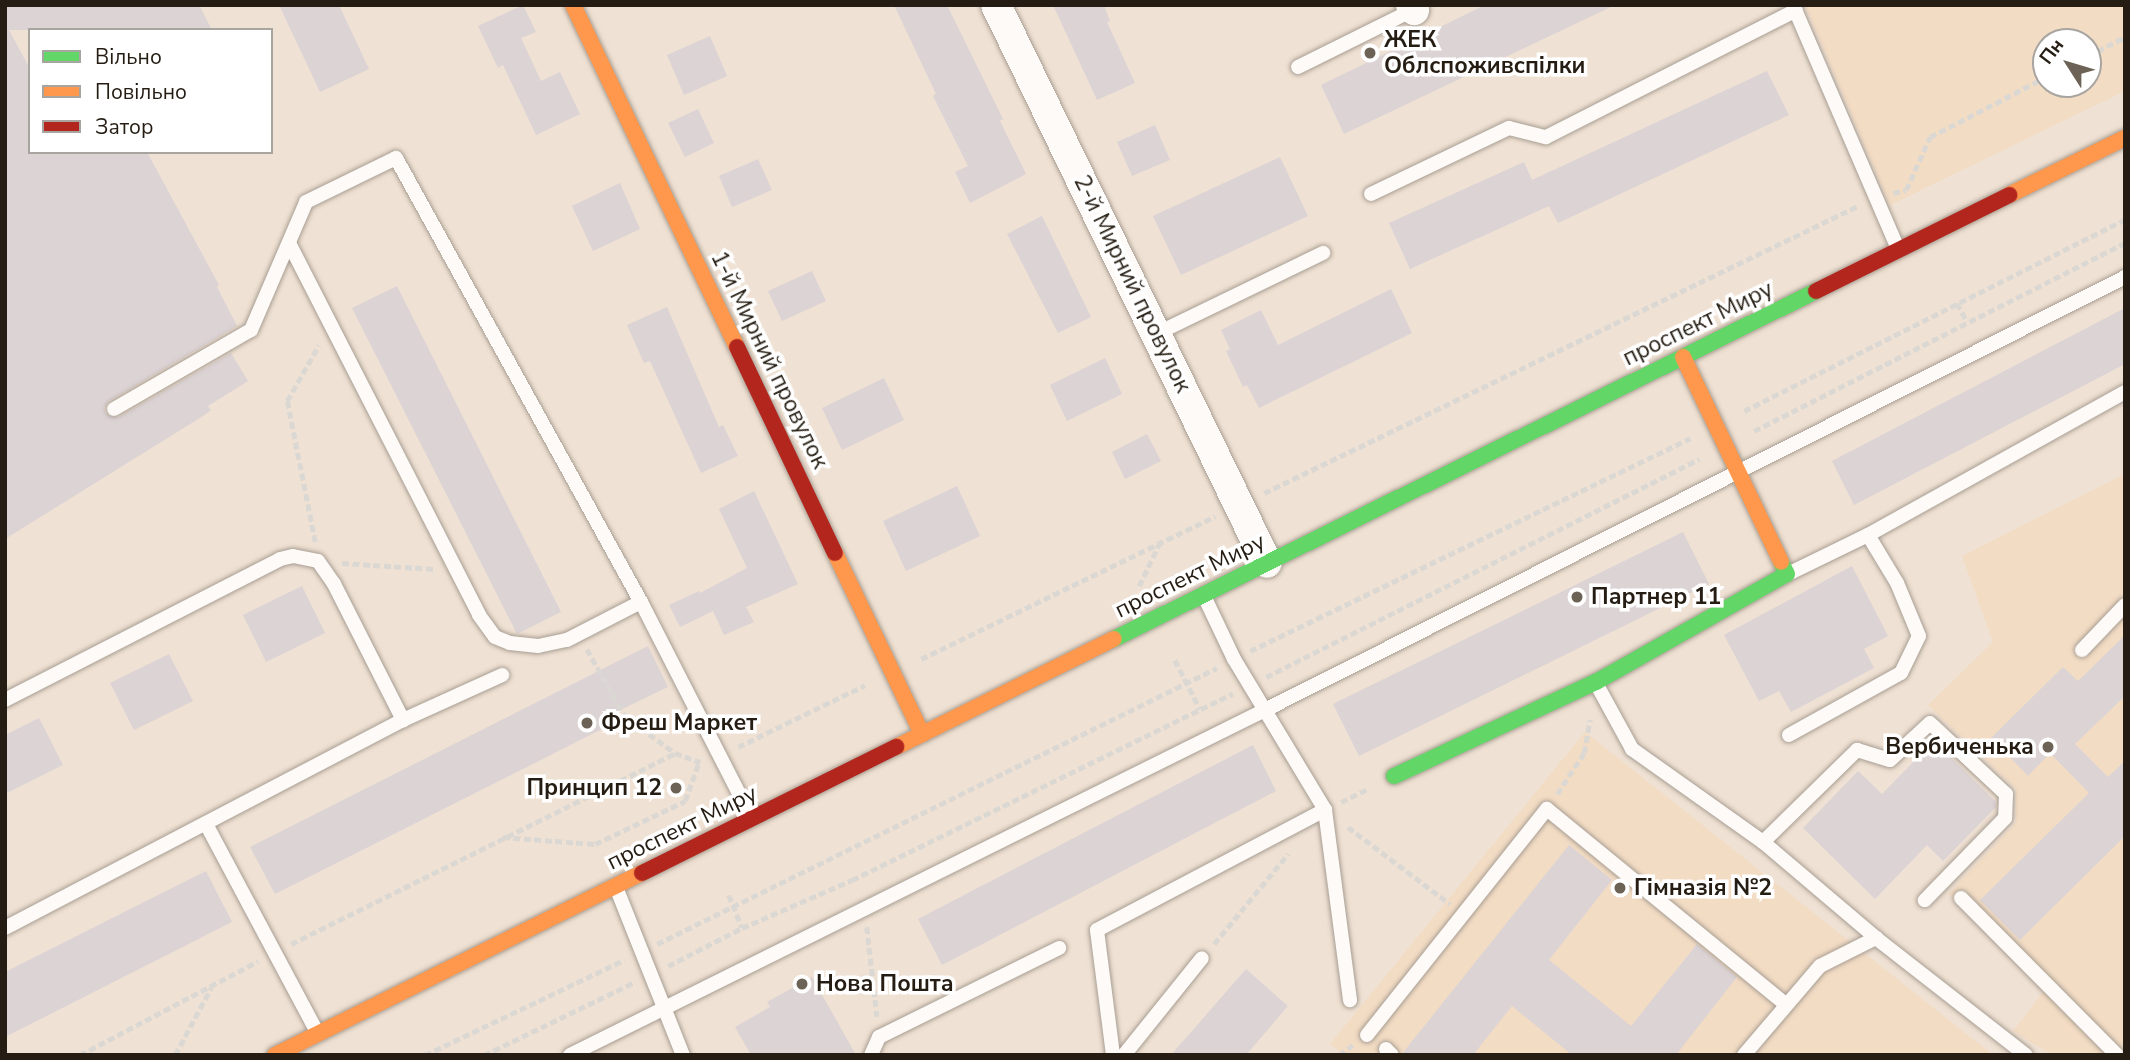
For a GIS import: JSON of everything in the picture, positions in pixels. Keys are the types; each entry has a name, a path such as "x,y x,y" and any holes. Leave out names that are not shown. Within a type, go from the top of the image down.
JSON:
{"main road":[{"name":"1-й Мирний провулок","path":"573,5 922,734"},
{"name":"проспект Миру","path":"275,1055 2125,138"},
{"path":"1394,776 1596,682 1787,574 1683,356"}],"street":[{"name":"2-й Мирний провулок","path":"996,5 1267,563"}],"lane":[{"path":"1298,67 1416,7"},
{"path":"1371,194 1508,128 1546,137 1794,8 1898,250"},
{"path":"114,409 251,330 306,202 396,158 641,602 752,818"},
{"path":"289,243 457,571 495,637 510,643 538,646 567,640 641,602"},
{"path":"1156,334 1323,253"},
{"path":"570,1055 1265,710 2125,277"},
{"path":"1787,574 1868,536 2125,392"},
{"path":"1789,734 1901,673 1919,636 1897,583 1868,536"},
{"path":"5,700 280,559 293,556 318,561 334,584 403,720"},
{"path":"1204,594 1234,659 1325,810 1350,1000"},
{"path":"2082,650 2125,605"},
{"path":"5,928 403,720 502,675"},
{"path":"1596,682 1632,749 1763,842 1876,938 2026,1055"},
{"path":"1763,842 1857,750 1890,760 1930,723 2007,794 2005,818 1925,900"},
{"path":"1367,1035 1547,809 1785,1004"},
{"path":"1113,1055 1097,930 1325,810"},
{"path":"206,824 272,954 318,1034"},
{"path":"616,886 683,1055"},
{"path":"1961,898 2117,1055"},
{"path":"1744,1055 1820,966 1876,938"},
{"path":"871,1055 879,1037 1059,947"},
{"path":"1124,1055 1202,958"}],"path":[{"path":"2102,49 2125,37"},
{"path":"579,634 624,715 675,752 699,762 719,755 1876,198 1906,190 1930,136 2032,84"},
{"path":"425,1055 1716,425 2125,219"},
{"path":"484,1055 742,928 852,880 1250,685 2125,243"},
{"path":"1957,303 1967,321"},
{"path":"330,325 286,401 318,561 457,571"},
{"path":"1139,586 1161,541"},
{"path":"1175,660 1200,709"},
{"path":"1547,809 1584,753 1596,682"},
{"path":"80,1055 272,954 675,752"},
{"path":"502,837 595,844 685,801 699,762"},
{"path":"1394,776 1325,810 1434,891"},
{"path":"1202,958 1290,852"},
{"path":"852,880 865,909 879,1037"},
{"path":"729,895 742,928"},
{"path":"175,1055 212,985"}],"shaded area":[{"path":"1805,5 2125,5 2125,91 1890,205"},
{"name":"Вербиченька","path":"2125,474 2125,1055 2052,1055 2013,1031 2043,992 1948,894 2016,823 2016,789 1928,705 1993,642 1962,556"},
{"name":"Гімназія №2","path":"1585,732 1993,1055 1344,1055 1330,1044"}],"building":[{"path":"5,5 199,5 211,28 9,30 28,65 28,154 148,154 219,285 217,287 237,326 109,401 104,408 106,414 119,417 231,353 248,381 208,406 211,410 203,416 5,539"},
{"path":"279,5 339,5 369,69 320,92"},
{"path":"523,5 536,32 521,38 541,81 560,72 580,114 536,135 503,65 498,68 478,26"},
{"path":"894,5 947,5 1003,119 1000,121 1026,174 970,203 955,172 968,166 933,96 936,94"},
{"path":"1053,5 1104,5 1110,21 1107,22 1135,83 1097,100"},
{"path":"1485,5 1615,5 1344,134 1321,85"},
{"path":"710,36 727,76 684,95 667,55"},
{"path":"1767,71 1789,115 1558,223 1549,206 1410,269 1389,223 1524,162 1532,180"},
{"path":"698,109 714,143 685,157 668,123"},
{"path":"1155,125 1170,160 1132,176 1117,142"},
{"path":"1280,157 1308,216 1181,275 1153,216"},
{"path":"758,159 772,190 732,207 719,176"},
{"path":"620,183 640,229 593,251 572,206"},
{"path":"1042,216 1091,317 1058,333 1007,234"},
{"path":"812,271 826,301 782,321 768,291"},
{"path":"397,286 561,612 517,634 352,308"},
{"path":"1391,289 1412,333 1259,408 1247,385 1243,387 1226,351 1230,349 1221,330 1261,310 1278,345"},
{"path":"667,307 719,427 723,425 738,456 701,473 650,361 644,363 627,325"},
{"path":"2125,308 2125,364 1854,505 1832,461"},
{"path":"1105,358 1122,394 1067,421 1050,385"},
{"path":"884,378 904,420 842,450 822,408"},
{"path":"1147,434 1161,461 1125,479 1112,452"},
{"path":"957,486 980,536 906,571 883,521"},
{"path":"754,491 798,584 746,607 754,622 724,635 713,611 680,627 669,605 699,591 700,593 747,568 719,509"},
{"path":"1683,532 1709,584 1359,756 1333,704"},
{"path":"1852,566 1888,636 1864,649 1874,668 1791,712 1779,691 1759,701 1724,635"},
{"path":"302,586 325,633 266,662 243,615"},
{"path":"2125,635 2125,696 2075,744 2108,777 2125,761 2125,836 2020,940 1980,900 2089,793 2050,753 2028,776 1991,738 2063,667 2078,681"},
{"path":"648,646 668,687 616,712 620,720 275,894 250,847"},
{"path":"169,654 193,701 134,730 110,683"},
{"path":"39,718 63,765 5,794 5,735"},
{"path":"1934,741 1996,802 1996,807 1943,861 1927,845 1875,899 1803,828 1858,771 1882,794"},
{"path":"1253,745 1276,791 942,965 918,919"},
{"path":"1569,845 1612,880 1549,960 1631,1026 1697,944 1737,977 1676,1055 1572,1055 1512,1006 1473,1055 1401,1055"},
{"path":"206,871 232,922 5,1037 5,972"},
{"path":"1246,969 1288,1006 1246,1055 1171,1055"},
{"path":"812,977 856,1055 751,1055 735,1027 770,1007 767,1002"}],"traffic: fast":[{"path":"1114,639 1816,291"},
{"path":"1394,776 1596,682 1787,574 1781,562"}],"traffic: slow":[{"path":"573,5 737,347"},
{"path":"2009,195 2125,138"},
{"path":"1683,357 1781,562"},
{"path":"835,553 922,734"},
{"path":"896,747 1114,639"},
{"path":"275,1055 642,873"}],"traffic: jam":[{"path":"1816,291 2009,195"},
{"path":"737,347 835,553"},
{"path":"642,873 896,747"}],"place":[{"name":"ЖЕК Облспоживспілки","path":"1370,53"},
{"name":"Партнер 11","path":"1577,597"},
{"name":"Фреш Маркет","path":"587,723"},
{"name":"Вербиченька","path":"2048,747"},
{"name":"Принцип 12","path":"676,788"},
{"name":"Гімназія №2","path":"1620,888"},
{"name":"Нова Пошта","path":"802,984"}]}
